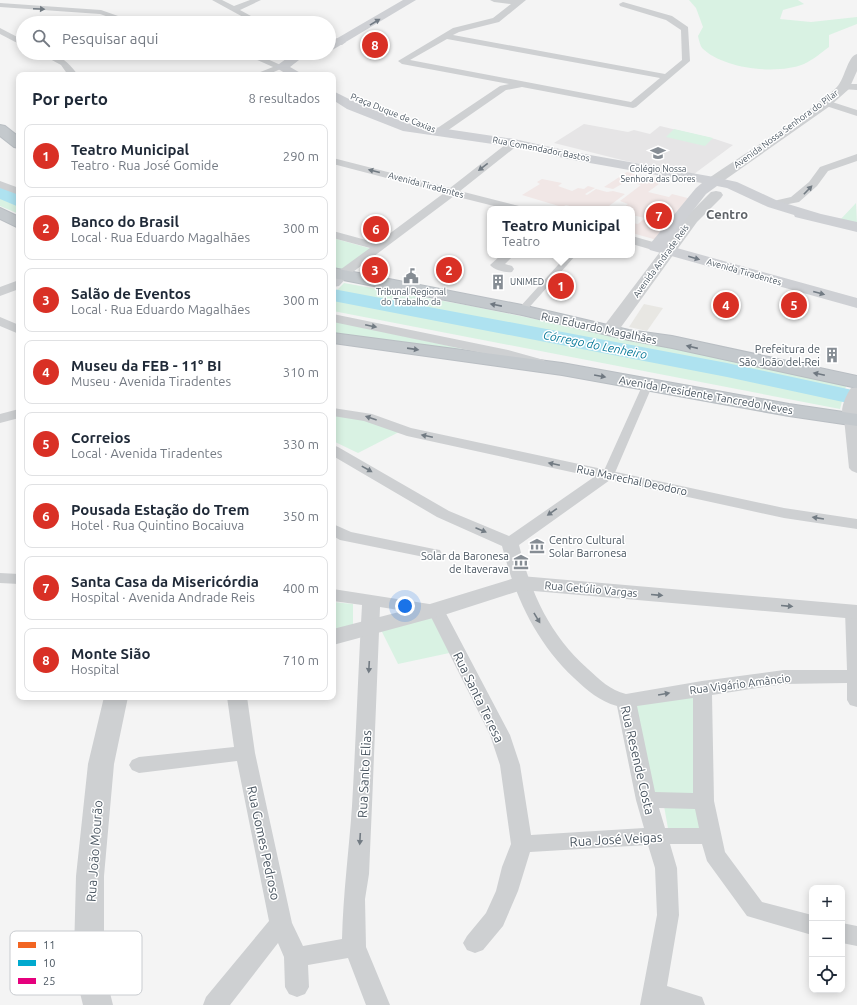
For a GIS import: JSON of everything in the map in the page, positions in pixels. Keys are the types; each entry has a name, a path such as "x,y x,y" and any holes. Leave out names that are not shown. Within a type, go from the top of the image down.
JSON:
{"highway":[{"path":"0,129 16,142"},
{"path":"0,214 16,222"},
{"name":"Rua Eduardo Magalhães","path":"336,276 522,310 605,330 857,382"},
{"name":"Avenida Presidente Tancredo Neves","path":"336,338 562,370 789,410 853,417"}],"main road":[{"path":"336,32 392,0"},
{"path":"336,45 411,0"},
{"path":"280,69 297,60"},
{"path":"280,69 289,72"},
{"name":"Praça Duque de Caxias","path":"336,90 395,115 440,131"},
{"name":"Praça Duque de Caxias","path":"336,97 352,106 403,128 440,131"},
{"name":"Rua Comendador Bastos","path":"440,131 514,143 574,156 641,167 749,202 815,216"},
{"name":"Avenida Nossa Senhora do Pilar","path":"710,189 737,182 773,204"},
{"name":"Avenida Andrade Reis","path":"662,249 710,189"},
{"path":"749,202 773,204 792,208 815,216 857,227"},
{"name":"Avenida Tiradentes","path":"662,249 857,303"}],"street":[{"path":"51,0 91,7 112,16"},
{"path":"216,0 248,16"},
{"path":"235,9 257,0"},
{"path":"494,0 520,1"},
{"path":"520,1 496,20 456,30 402,61 503,84 522,84 633,105 686,61 685,29 669,18 623,4"},
{"path":"0,5 104,13 117,16"},
{"path":"0,32 16,40"},
{"path":"445,36 668,77"},
{"path":"336,41 342,42"},
{"name":"Avenida Nossa Senhora do Pilar","path":"710,189 854,86 857,58"},
{"path":"56,60 64,64 71,72"},
{"path":"261,60 280,69"},
{"path":"269,72 280,69"},
{"path":"440,131 503,84"},
{"path":"830,104 857,113"},
{"name":"Avenida Nossa Senhora do Pilar","path":"764,161 830,104"},
{"path":"336,276 379,247 514,143"},
{"path":"773,204 795,200 813,184 824,170 857,156"},
{"name":"Avenida Tiradentes","path":"336,162 507,206"},
{"path":"0,184 16,191"},
{"path":"336,235 379,247"},
{"name":"Avenida Tiradentes","path":"635,241 662,249"},
{"name":"Avenida Andrade Reis","path":"605,330 662,249"},
{"path":"504,258 496,265 508,269"},
{"path":"522,310 569,258"},
{"path":"0,292 16,285"},
{"name":"Avenida Presidente Tancredo Neves","path":"336,319 508,354 562,370"},
{"path":"0,321 16,329"},
{"path":"336,452 443,514 510,543 594,483 608,475 648,384"},
{"path":"857,392 853,417 857,468"},
{"name":"Rua Marechal Deodoro","path":"336,412 366,416 407,432 784,513 857,524"},
{"path":"0,419 16,414"},
{"path":"337,536 434,554"},
{"name":"Rua Resende Costa","path":"510,543 520,583 529,605 558,652 603,694 626,701 646,800 666,868 668,915 653,999"},
{"path":"0,578 16,579"},
{"name":"Rua Getúlio Vargas","path":"336,637 436,610 520,583 856,611"},
{"path":"336,595 436,610"},
{"name":"Rua Santo Elias","path":"354,947 354,899 358,874 371,600"},
{"name":"Rua Santa Teresa","path":"436,610 500,735 510,765 522,844"},
{"path":"856,611 855,676 857,700"},
{"name":"Rua Vigário Amâncio","path":"626,701 702,688 784,677 855,676"},
{"path":"702,688 704,801 715,855 755,909 809,924"},
{"name":"Rua João Mourão","path":"89,931 90,876 101,764 115,700"},
{"name":"Rua Gomes Pedroso","path":"237,700 245,752 280,923 296,957 297,987"},
{"path":"139,765 245,752"},
{"path":"646,800 704,801"},
{"name":"Rua José Veigas","path":"522,844 656,836 711,836"},
{"path":"475,943 495,919 508,891 513,867 522,844"},
{"path":"215,1005 280,923"},
{"path":"845,934 857,936"},
{"path":"296,957 354,947 364,968 378,1005"},
{"name":"Rua João Mourão","path":"96,995 98,1005"},
{"path":"653,999 693,1005"}],"shaded area":[{"name":"Colégio Nossa Senhora das Dores","path":"584,124 628,132 634,130 650,134 660,126 715,139 733,145 694,174 626,161 554,143"},
{"path":"627,172 639,175 636,178 648,181 654,178 663,181 648,192 669,197 672,194 699,201 657,240 635,234 635,224 638,224 645,218 635,216 635,206 626,206 628,204 620,201 641,185 627,181 613,189 604,187"},
{"path":"542,179 562,183 558,186 572,191 578,188 584,189 588,186 595,188 585,194 587,195 596,189 625,194 609,206 559,206 522,195 540,184 537,182"},
{"path":"644,304 663,308 647,331 629,327"}],"green space":[{"path":"689,0 798,0 804,4 783,10 780,19 811,22 857,17 857,24 829,35 829,47 804,64 780,69 751,68 723,61 711,55 702,48 698,36 703,27 696,8"},
{"path":"674,129 713,138 705,146 666,137"},
{"path":"0,186 16,193 16,213 0,206"},
{"path":"856,203 857,224 840,220"},
{"path":"336,239 372,249 341,272 336,271"},
{"path":"344,283 471,306 847,382 840,409 336,312 336,291"},
{"path":"336,322 487,354 336,335"},
{"path":"336,415 361,419 399,432 358,453 336,442"},
{"path":"336,602 353,604 353,625 336,629"},
{"path":"435,617 454,652 398,664 380,628"},
{"path":"694,695 700,796 648,794 635,705"},
{"path":"664,806 697,806 703,834 669,834"}],"waterway":[{"name":"Córrego do Lenheiro","path":"0,192 16,200"},
{"name":"Córrego do Lenheiro","path":"336,296 727,370 857,398"}],"place":[{"name":"Monte Sião","path":"375,45"},
{"name":"Colégio Nossa Senhora das Dores","path":"658,153"},
{"name":"Santa Casa da Misericórdia","path":"659,216"},
{"name":"Pousada Estação do Trem","path":"376,229"},
{"name":"Salão de Eventos","path":"375,270"},
{"name":"Banco do Brasil","path":"449,270"},
{"name":"Tribunal Regional do Trabalho da","path":"411,276"},
{"name":"UNIMED","path":"498,282"},
{"name":"Teatro Municipal","path":"561,286"},
{"name":"Museu da FEB - 11° BI","path":"726,305"},
{"name":"Correios","path":"794,305"},
{"name":"Prefeitura de São João del-Rei","path":"832,355"},
{"name":"Centro Cultural Solar Barronesa","path":"537,546"},
{"name":"Solar da Baronesa de Itaverava","path":"521,562"}],"district":[{"name":"Centro","path":"727,214"}]}
